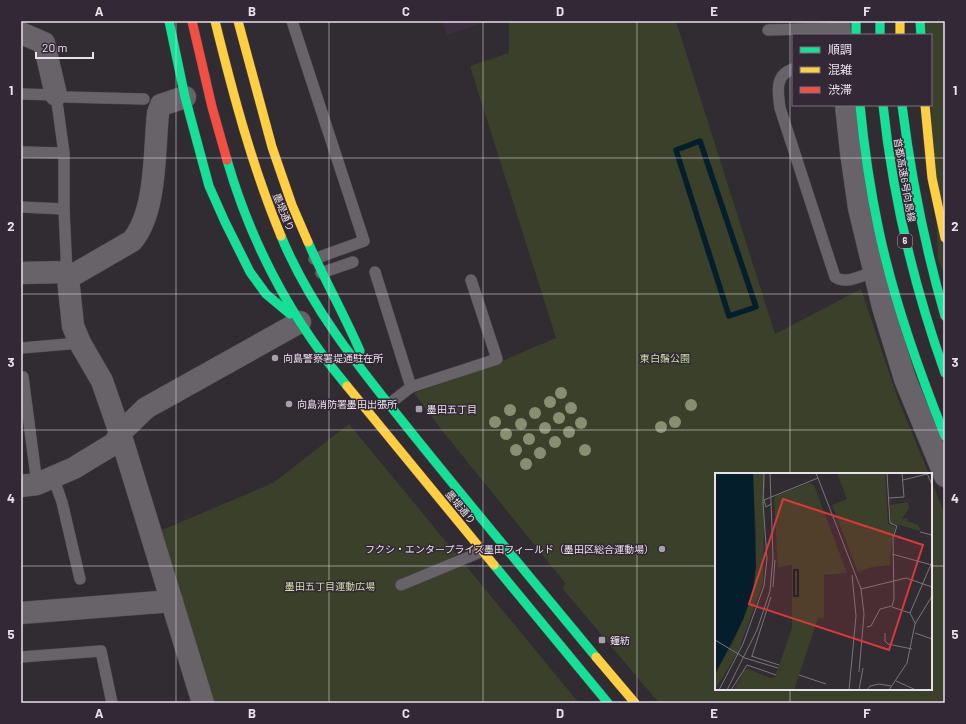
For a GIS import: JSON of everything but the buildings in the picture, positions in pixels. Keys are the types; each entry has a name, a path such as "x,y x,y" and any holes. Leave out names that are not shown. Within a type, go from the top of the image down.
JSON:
{"main road":[{"name":"墨堤通り","path":"169,21 185,97 210,186 225,222 250,272 266,294 300,322"},
{"name":"墨堤通り","path":"192,21 216,123 243,209 259,247 300,322 338,375 608,703"},
{"name":"墨堤通り","path":"215,21 239,119 250,154 277,227 298,272 320,311 355,361 389,404 634,703"},
{"name":"墨堤通り","path":"238,21 272,147 292,205 314,259 349,326 378,390"},
{"path":"880,21 880,34"},
{"path":"900,21 900,34"},
{"path":"920,21 921,34"},
{"path":"860,106 870,186 893,285 930,401 945,436"},
{"name":"首都高速6号向島線","path":"883,106 887,144 896,200 908,253 922,306 945,373"},
{"path":"902,106 915,198 933,277 945,316"},
{"path":"925,106 932,178 945,238"}],"street":[{"path":"21,33 44,43 56,95"},
{"path":"21,273 67,275 132,241 139,233 148,209 158,113 161,105 185,97"},
{"path":"846,106 850,152 859,208 874,272 905,378 945,476"},
{"path":"67,275 73,326 80,343 102,381 120,433 203,703"},
{"path":"37,482 74,468 116,443 120,433 146,408 300,322"},
{"path":"21,613 172,601"}],"lane":[{"path":"292,21 364,241 314,259"},
{"path":"768,30 846,28"},
{"path":"792,69 788,71 780,79 777,89 780,108 835,277 839,280 848,280 874,272"},
{"path":"21,94 56,95 65,97 144,99"},
{"path":"56,95 64,153 64,209 67,275"},
{"path":"21,152 64,153"},
{"path":"21,207 64,209"},
{"path":"321,273 353,262"},
{"path":"375,272 411,387"},
{"path":"389,404 411,387 497,359 471,280"},
{"path":"21,348 80,343"},
{"path":"21,377 23,377 37,482 62,502 80,579"},
{"path":"401,585 483,551"},
{"path":"21,657 101,651 112,703"}],"shaded area":[{"path":"442,21 488,21 447,35"}],"green space":[{"name":"東白鬚公園","path":"509,21 676,21 775,334 861,289 898,399 929,473 715,473 715,690 932,690 932,482 945,514 945,703 659,703 562,588 566,584 444,433 414,393 478,371 556,338 470,66 509,53"},
{"path":"912,21 945,21 945,277 938,258 931,106 932,34 930,34"},
{"name":"墨田五丁目運動広場","path":"349,424 579,703 210,703 162,530 273,483"}],"waterway":[{"path":"700,141 756,307 729,316 676,150 700,141"}],"traffic: fast":[{"path":"169,21 185,97 209,186 250,272 266,294 290,314"},
{"path":"856,21 856,34"},
{"path":"880,21 880,34"},
{"path":"920,21 921,34"},
{"path":"860,106 870,184 885,257 899,309 925,386 945,436"},
{"path":"883,106 892,174 906,241 923,307 945,373"},
{"path":"902,106 919,212 945,316"},
{"path":"227,160 248,221 275,279 308,335 347,386"},
{"path":"281,236 307,289 322,314 356,362 503,545 596,657"},
{"path":"308,242 360,351"},
{"path":"494,565 608,703"}],"traffic: slow":[{"path":"215,21 244,130 261,183 281,236"},
{"path":"238,21 272,147 292,205 308,242"},
{"path":"900,21 900,34"},
{"path":"925,106 932,178 945,238"},
{"path":"347,386 494,565"},
{"path":"596,657 635,703"}],"traffic: jam":[{"path":"192,21 212,107 227,160"}],"place":[{"name":"向島警察署堤通駐在所","path":"275,358"},
{"name":"向島消防署墨田出張所","path":"289,404"},
{"name":"墨田五丁目","path":"419,409"},
{"name":"フクシ・エンタープライズ墨田フィールド（墨田区総合運動場）","path":"662,549"},
{"name":"鐘紡","path":"602,640"}]}
